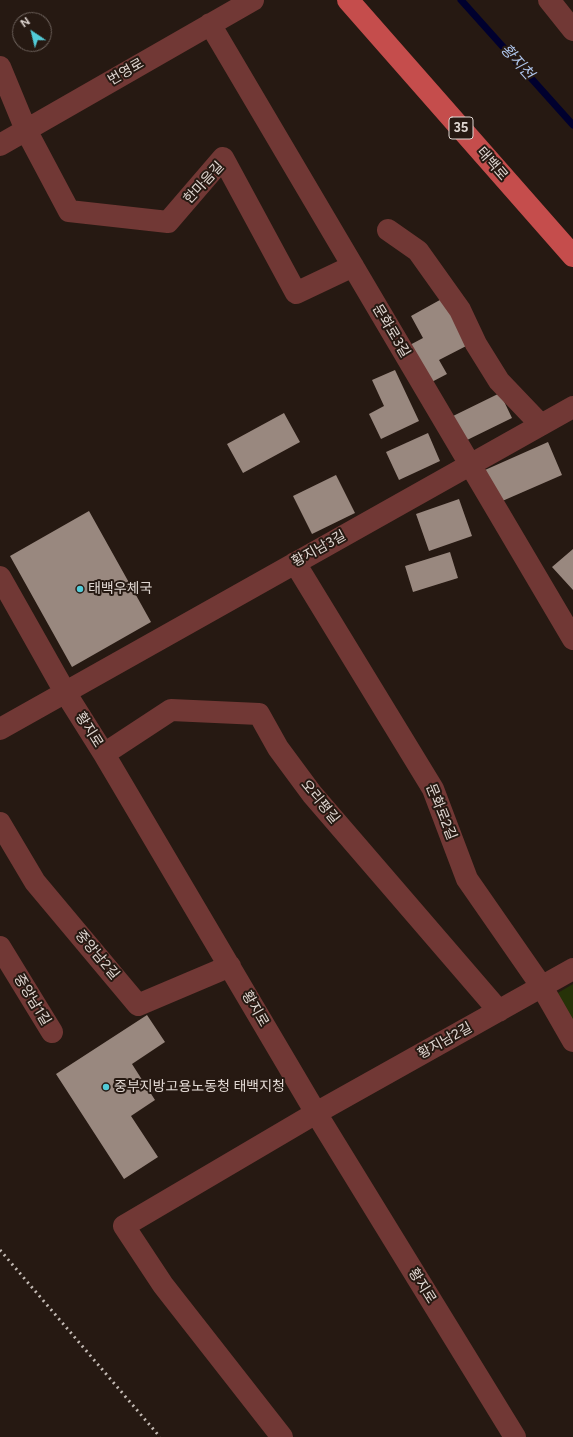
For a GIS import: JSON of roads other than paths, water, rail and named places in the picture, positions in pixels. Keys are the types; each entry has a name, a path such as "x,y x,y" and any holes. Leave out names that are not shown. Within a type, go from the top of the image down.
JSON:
{"main road":[{"name":"태백로","path":"348,0 573,256"}],"street":[{"name":"번영로","path":"0,145 253,0"},
{"path":"549,0 573,30"},
{"name":"문화로3길","path":"210,24 573,639"},
{"path":"0,67 26,130"},
{"name":"한마음길","path":"26,130 69,211 168,222 223,158 296,293 353,266"},
{"path":"388,230 418,251 460,310 476,344 499,381 541,425"},
{"name":"황지남3길","path":"0,728 573,406"},
{"name":"문화로2길","path":"295,563 433,789 467,879 542,987 573,1041"},
{"name":"황지로","path":"0,578 65,692 104,754 316,1114 515,1437"},
{"name":"오리평길","path":"104,754 171,710 259,714 278,748 312,794 499,1011"},
{"name":"중앙남2길","path":"0,823 35,882 138,1005 230,966"},
{"name":"중앙남1길","path":"0,947 52,1032"},
{"name":"황지남2길","path":"282,1437 163,1285 124,1226 316,1114 573,969"}],"waterway":[{"name":"황지천","path":"461,0 573,125"}],"railway":[{"path":"0,1250 160,1437"}],"place":[{"name":"태백우체국","path":"80,589"},
{"name":"중부지방고용노동청 태백지청","path":"106,1087"}]}
